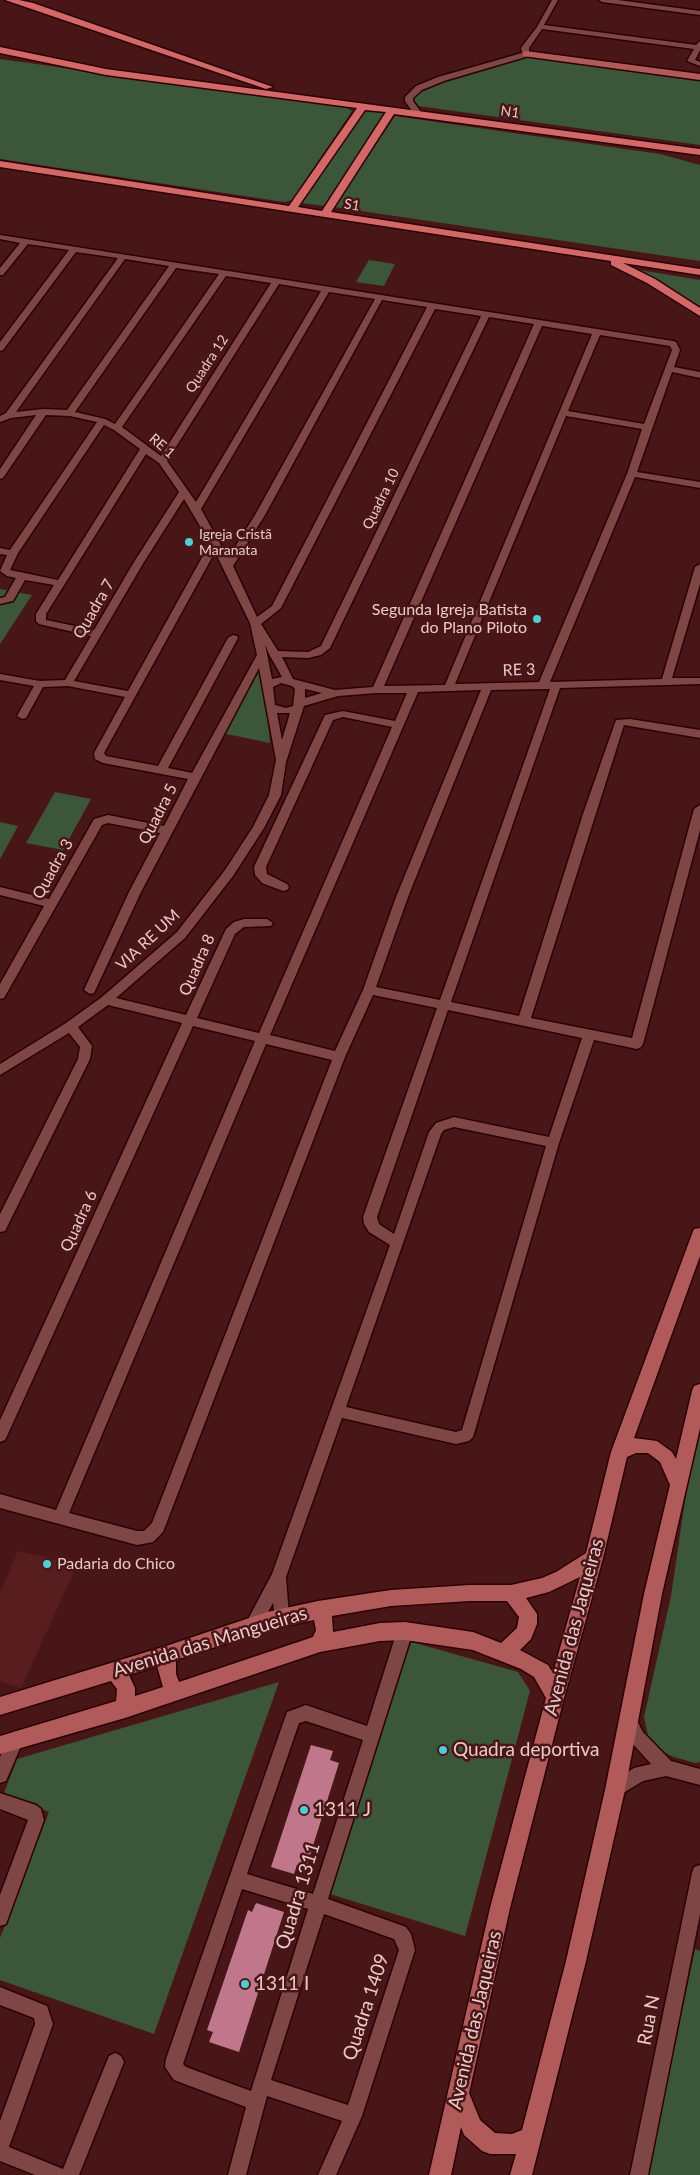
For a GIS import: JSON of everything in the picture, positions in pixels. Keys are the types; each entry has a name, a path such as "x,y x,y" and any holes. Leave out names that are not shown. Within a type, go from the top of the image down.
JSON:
{"highway":[{"path":"9,0 30,5 245,80 316,100"},
{"path":"0,50 106,72 316,100"},
{"name":"N1","path":"316,100 417,112 700,152"},
{"path":"292,209 363,106"},
{"path":"324,215 392,110"},
{"path":"658,146 700,162"},
{"name":"S1","path":"0,164 700,272"},
{"path":"0,170 58,173"},
{"path":"605,258 651,281 700,313"}],"main road":[{"path":"526,54 700,77"},
{"name":"Avenida das Jaqueiras","path":"440,2175 500,1908 594,1558 620,1452 700,1234"},
{"path":"521,2175 576,1961 615,1790 653,1594 700,1391"},
{"path":"620,1452 635,1445 651,1446 666,1457 678,1484"},
{"name":"Avenida das Mangueiras","path":"0,1706 166,1655 281,1617 318,1609 391,1598 470,1593 511,1593 543,1586 562,1578 594,1558"},
{"path":"502,1652 520,1639 525,1633 528,1624 528,1614 511,1593"},
{"path":"318,1609 325,1622 325,1630 320,1643"},
{"name":"Avenida das Mangueiras","path":"8,1742 125,1709 320,1643 356,1635 405,1631 473,1641 528,1662 541,1671 555,1698"},
{"path":"166,1655 167,1674 174,1693"},
{"path":"114,1671 121,1678 126,1688 125,1709"},
{"path":"459,2094 472,2127 490,2143 512,2145 530,2138"}],"street":[{"path":"417,112 409,101 409,97 418,88 526,54 525,48 540,27 555,0"},
{"path":"602,0 700,12"},
{"path":"540,27 699,45 692,61 700,64"},
{"path":"0,237 122,258 673,344 676,350 647,427 632,474 543,686"},
{"path":"0,273 25,242"},
{"path":"0,348 73,250"},
{"path":"4,417 122,258"},
{"path":"70,413 174,266"},
{"path":"117,428 224,274"},
{"name":"Quadra 12","path":"162,460 276,282"},
{"path":"196,509 326,289"},
{"path":"228,566 260,514 380,297"},
{"path":"255,623 276,608 432,306"},
{"name":"Quadra 10","path":"274,654 308,655 317,653 325,648 486,315"},
{"path":"378,690 539,322"},
{"path":"448,688 597,332"},
{"path":"669,369 700,375"},
{"path":"0,476 43,412"},
{"name":"RE 1","path":"4,417 43,412 70,413 102,421 117,428 162,460 196,509 228,566 255,623 293,682"},
{"path":"563,413 647,427"},
{"path":"60,584 10,574 5,571 13,553 102,421"},
{"path":"97,634 43,622 40,619 41,614 145,449"},
{"path":"632,474 700,485"},
{"name":"Quadra 7","path":"68,683 138,562 184,492"},
{"path":"195,777 99,756 100,750 215,543"},
{"path":"0,551 13,553"},
{"path":"666,682 700,567"},
{"path":"0,601 9,599 22,576"},
{"name":"RE 1","path":"255,623 268,685"},
{"path":"162,770 233,638"},
{"name":"Quadra 5","path":"90,990 121,920 195,777 261,656"},
{"path":"0,677 40,684 68,683 131,695"},
{"path":"280,680 293,682 300,689 298,706 286,710 272,708 267,697 268,685 280,680"},
{"name":"RE 3","path":"298,706 315,698 338,693 378,690 700,681"},
{"name":"RE 3","path":"293,682 338,693"},
{"path":"22,716 40,684"},
{"path":"398,1243 374,1228 370,1217 556,686"},
{"path":"0,1500 137,1538 148,1537 158,1527 339,1057 369,990 402,897 486,688"},
{"path":"60,1518 263,1037 414,690"},
{"name":"VIA RE UM","path":"0,1070 70,1026 106,1000 181,935 229,873 258,828 275,795 281,762 298,706"},
{"name":"VIA RE UM","path":"272,708 281,762"},
{"path":"284,887 266,880 261,875 260,868 329,717 344,714 399,725"},
{"path":"524,1020 620,722 700,734"},
{"path":"369,990 637,1044 700,809"},
{"name":"Quadra 3","path":"0,994 98,822 108,819 168,832"},
{"path":"0,891 52,904"},
{"name":"Quadra 8","path":"190,1022 230,932 238,925 244,923 268,923"},
{"path":"106,1000 339,1057"},
{"name":"Quadra 6","path":"0,1436 190,1022"},
{"path":"0,1227 84,1059 86,1046 70,1026"},
{"path":"338,1411 456,1438 464,1437 468,1433 553,1143 589,1035"},
{"path":"253,1625 279,1576 398,1243 435,1132 440,1126 454,1122 553,1143"},
{"path":"279,1576 281,1617"},
{"name":"Quadra 1311","path":"237,2175 259,2094 405,1631"},
{"path":"353,2116 180,2074 174,2067 175,2059 293,1717 306,1713 371,1735"},
{"path":"628,1720 637,1737 666,1768"},
{"path":"0,1775 8,1742"},
{"path":"615,1790 640,1774 666,1768 700,1777"},
{"path":"0,1801 30,1811 35,1815 36,1820 0,1918"},
{"name":"Rua N","path":"639,2175 700,1874"},
{"name":"Quadra 1409","path":"237,1879 318,1904 400,1933 406,1940 407,1950 353,2116 327,2175"},
{"path":"0,1996 41,2012 44,2024 0,2146"},
{"path":"70,2175 115,2062"},
{"path":"0,2152 57,2175"}],"shaded area":[{"path":"18,1551 77,1565 21,1688 0,1681 0,1593"}],"green space":[{"path":"516,58 533,58 700,80 700,145 418,106 413,103 413,96 423,89"},
{"path":"0,59 346,107 352,111 292,200 284,202 0,159"},
{"path":"363,110 385,113 325,206 302,203"},
{"path":"395,116 660,154 700,165 700,261 334,207"},
{"path":"369,260 395,264 384,286 356,282"},
{"path":"633,269 700,280 700,309"},
{"path":"0,589 32,595 0,644"},
{"path":"258,666 267,709 270,743 222,733"},
{"path":"55,792 91,799 63,850 26,843"},
{"path":"0,822 18,826 0,859"},
{"path":"700,1429 700,1762 695,1763 659,1750 648,1736 644,1717 671,1596 687,1487"},
{"path":"408,1641 518,1672 530,1691 465,1936 330,1894"},
{"path":"279,1682 154,2034 0,1980 0,1938 49,1812 4,1793 17,1759"},
{"path":"695,1949 700,1951 700,2175 648,2175"}],"building":[{"name":"1311 J","path":"311,1745 333,1751 330,1760 339,1763 306,1868 297,1865 294,1874 271,1867"},
{"name":"1311 I","path":"256,1903 284,1912 239,2052 209,2042 213,2032 207,2030 248,1910 252,1912"}],"place":[{"name":"Igreja Cristã Maranata","path":"189,542"},
{"name":"Segunda Igreja Batista do Plano Piloto","path":"537,619"},
{"name":"Padaria do Chico","path":"47,1564"},
{"name":"Quadra deportiva","path":"443,1750"},
{"name":"1311 J","path":"304,1810"},
{"name":"1311 I","path":"245,1984"}]}
